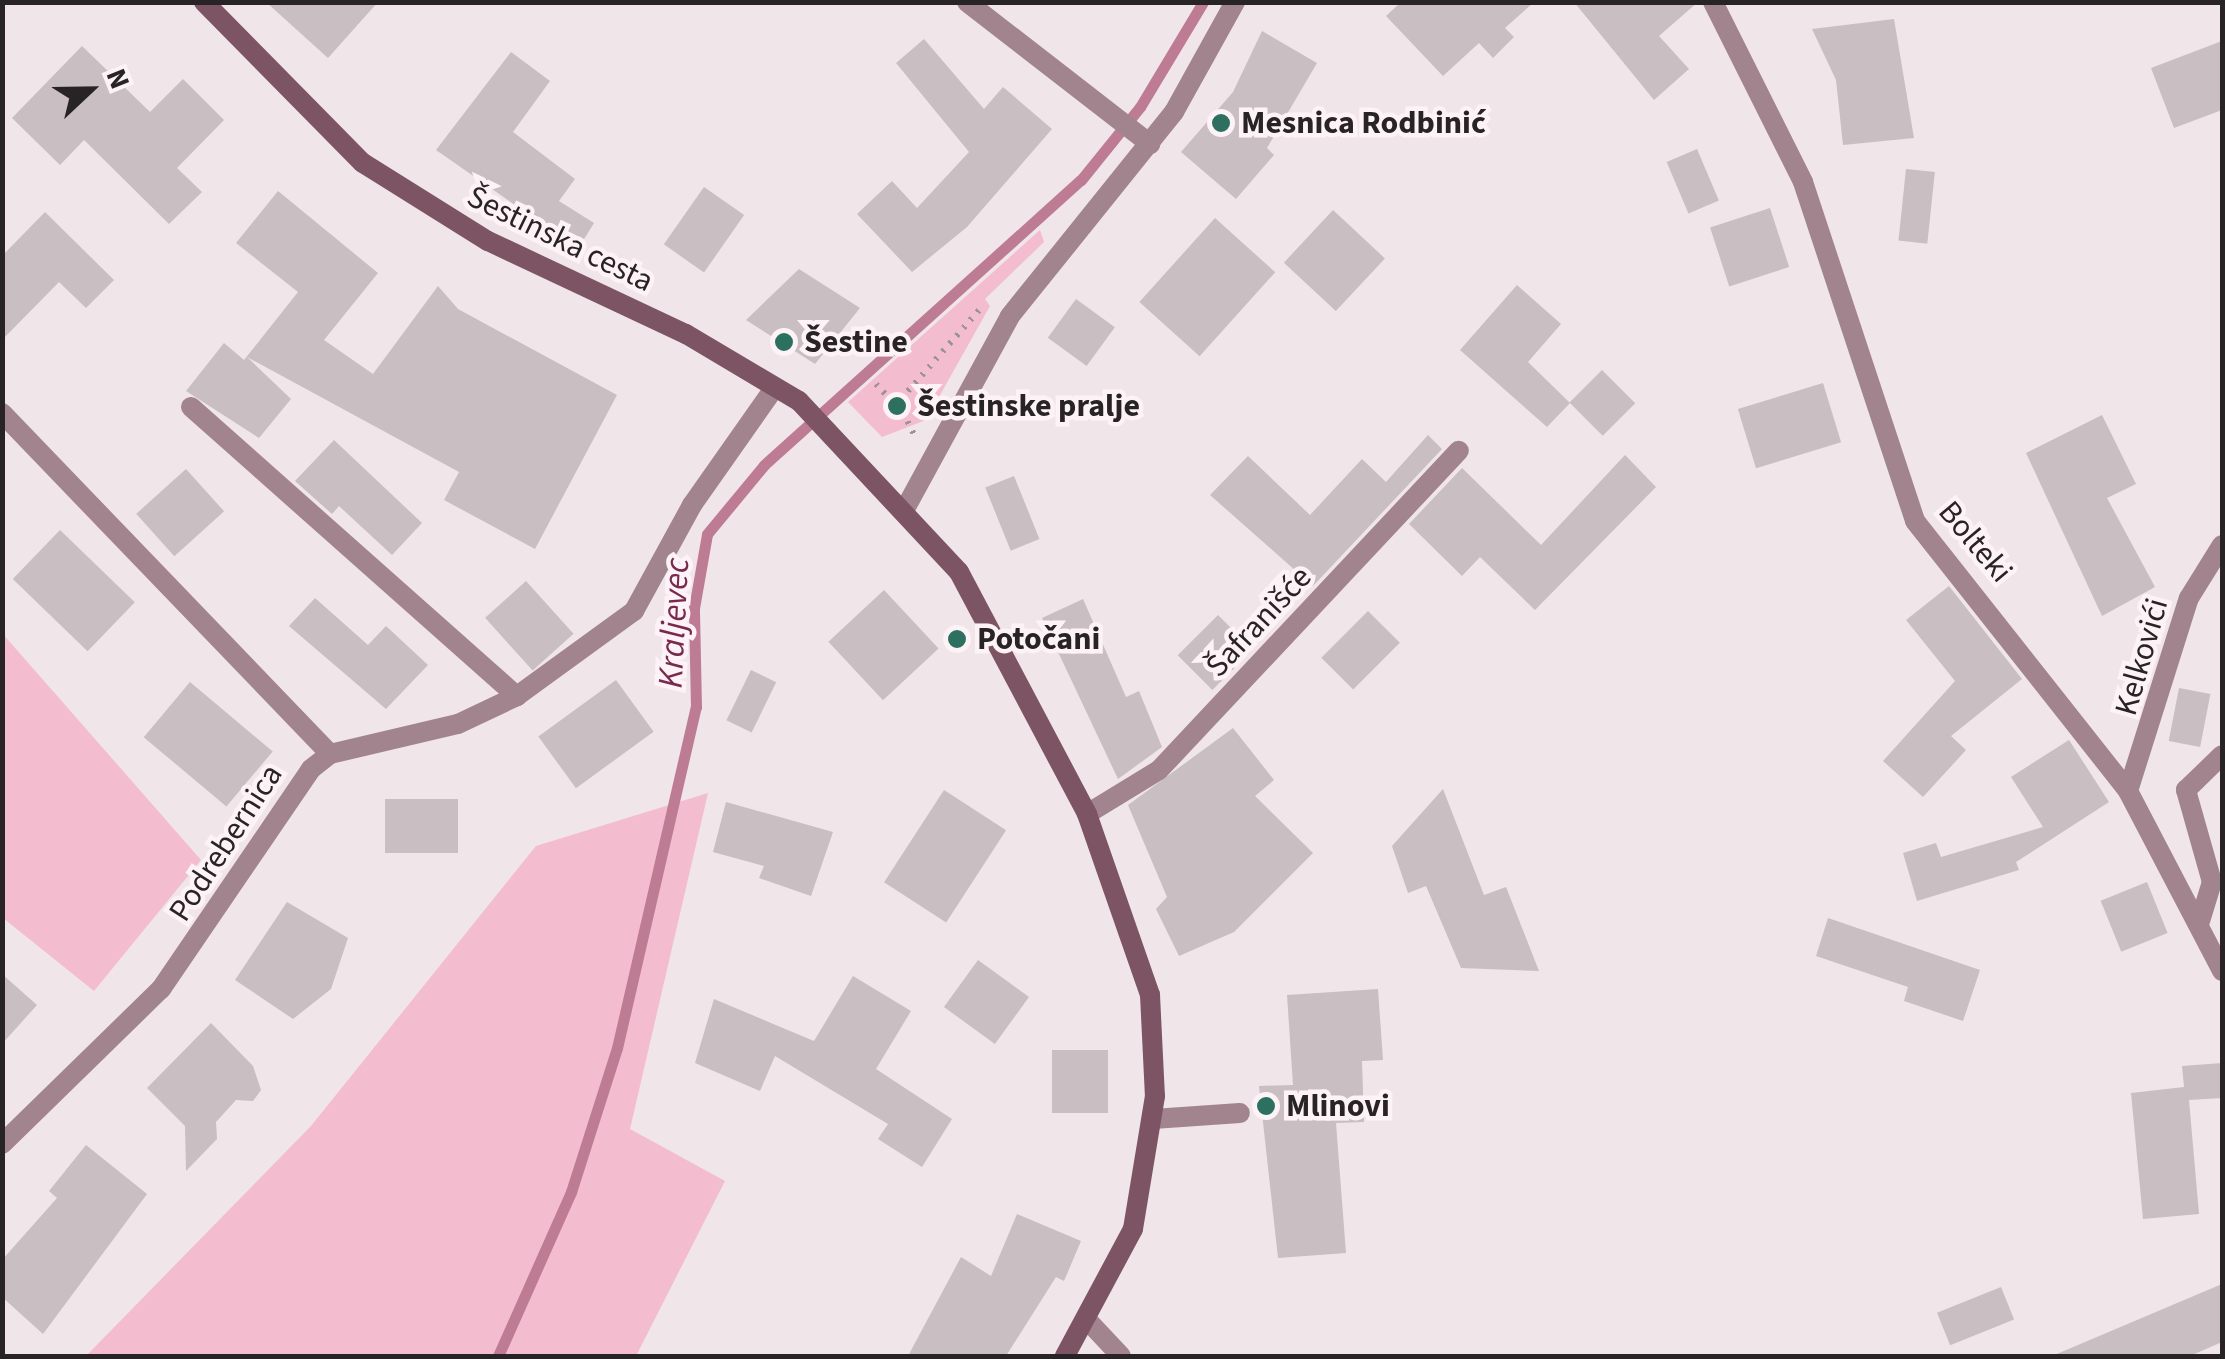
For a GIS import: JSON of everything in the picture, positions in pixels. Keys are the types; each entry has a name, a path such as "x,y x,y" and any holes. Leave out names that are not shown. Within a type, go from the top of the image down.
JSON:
{"main road":[{"name":"Šestinska cesta","path":"204,2 364,163 488,241 775,386 836,432 906,507"},
{"path":"906,507 990,622 1087,814 1150,995 1153,1118 1133,1230 1090,1323 1064,1356"}],"street":[{"path":"967,2 1144,138"},
{"path":"906,507 1010,316 1144,138 1235,2"},
{"name":"Bolteki","path":"1713,2 1803,182 1915,522 2128,791 2200,921 2222,971"},
{"name":"Podrebernica","path":"2,1144 161,989 281,809 330,754 458,724 516,696 634,611 692,505 775,386"},
{"path":"192,408 516,696"},
{"path":"2,413 330,754"},
{"name":"Šafranišće","path":"1087,814 1160,770 1459,451"},
{"name":"Kelkovići","path":"2128,791 2188,598 2222,545"},
{"path":"2200,921 2212,882 2186,790 2222,755"},
{"path":"1153,1118 1240,1113"},
{"path":"1090,1323 1120,1356"}],"path":[{"path":"890,399 901,399 996,298"},
{"path":"876,384 890,399 890,412 903,412"},
{"path":"901,399 914,435"}],"shaded area":[{"path":"1040,230 1044,242 985,299 990,306 926,420 882,437 848,402"},
{"path":"2,633 201,860 94,991 3,918"},
{"path":"708,793 630,1129 725,1181 636,1356 86,1356 311,1126 536,846"}],"building":[{"path":"266,2 378,2 328,58"},
{"path":"1534,2 1505,28 1514,37 1493,58 1479,43 1443,76 1386,16 1400,3"},
{"path":"1574,2 1698,2 1659,36 1689,69 1654,100"},
{"path":"1894,19 1914,138 1843,145 1836,80 1812,29"},
{"path":"1262,31 1317,63 1267,148 1274,155 1236,199 1181,152 1233,92"},
{"path":"924,39 984,109 1003,87 1052,129 967,227 912,272 857,214 892,181 917,208 969,152 896,63"},
{"path":"2222,41 2222,110 2174,128 2151,68"},
{"path":"82,46 150,112 183,79 224,120 177,168 202,192 169,224 84,140 60,165 12,118"},
{"path":"511,52 550,81 513,132 575,179 559,201 594,223 578,249 436,150"},
{"path":"1697,149 1719,201 1689,213 1667,162"},
{"path":"1906,169 1935,172 1927,244 1898,241"},
{"path":"704,187 744,215 704,272 664,244"},
{"path":"278,191 378,273 324,340 373,374 438,286 458,309 617,395 535,549 444,500 459,472 247,357 291,399 259,438 186,391 224,343 244,360 298,292 236,243"},
{"path":"1770,208 1789,267 1729,286 1710,227"},
{"path":"1333,210 1385,258 1336,311 1284,263"},
{"path":"45,212 114,280 86,308 59,282 2,340 2,256"},
{"path":"1215,218 1275,272 1200,356 1139,302"},
{"path":"799,269 860,308 815,364 746,320"},
{"path":"1517,285 1561,324 1528,362 1570,403 1547,427 1460,350"},
{"path":"1076,299 1115,327 1087,366 1048,338"},
{"path":"1602,370 1635,403 1603,436 1569,403"},
{"path":"1823,383 1841,442 1756,468 1738,409"},
{"path":"2102,415 2136,484 2107,498 2155,587 2102,616 2026,453"},
{"path":"1428,435 1442,449 1313,586 1210,495 1248,456 1310,515 1362,459 1386,482"},
{"path":"334,440 422,523 392,555 339,506 332,514 295,481"},
{"path":"1625,455 1656,487 1535,610 1480,557 1462,576 1409,524 1462,468 1541,545"},
{"path":"186,469 224,511 174,556 136,514"},
{"path":"1014,476 1039,539 1011,551 985,488"},
{"path":"60,530 135,602 88,651 13,579"},
{"path":"526,581 574,634 533,671 485,618"},
{"path":"1949,586 2022,679 1951,736 1966,750 1923,797 1883,761 1955,681 1906,620"},
{"path":"884,590 939,649 883,700 828,642"},
{"path":"315,598 368,645 386,626 428,665 386,709 289,626"},
{"path":"1083,599 1126,697 1139,691 1162,747 1118,779 1042,618"},
{"path":"1368,611 1400,643 1353,689 1321,658"},
{"path":"1218,615 1253,650 1212,690 1178,655"},
{"path":"751,670 776,682 752,733 726,720"},
{"path":"616,680 654,732 576,788 538,736"},
{"path":"190,682 273,751 226,807 144,737"},
{"path":"2179,688 2210,694 2200,747 2169,741"},
{"path":"1233,728 1274,780 1255,796 1313,853 1234,932 1179,956 1156,909 1167,897 1128,805"},
{"path":"2069,740 2109,802 2016,862 2019,870 1917,901 1903,853 1936,843 1941,857 2043,827 2011,777"},
{"path":"1443,789 1484,895 1506,887 1539,971 1461,968 1426,886 1408,893 1392,846"},
{"path":"944,790 1006,830 946,923 884,882"},
{"path":"385,799 458,799 458,853 385,853"},
{"path":"726,802 833,832 811,896 759,878 764,866 713,852"},
{"path":"2147,882 2168,933 2121,952 2101,901"},
{"path":"287,902 348,938 331,989 293,1019 235,980"},
{"path":"1828,918 1980,970 1963,1021 1904,1001 1908,987 1816,956"},
{"path":"978,960 1029,997 995,1044 944,1007"},
{"path":"2,974 37,1005 2,1044"},
{"path":"853,976 911,1011 876,1069 952,1119 922,1167 878,1139 888,1124 775,1056 760,1091 695,1063 714,999 814,1041"},
{"path":"1378,989 1383,1060 1362,1061 1364,1122 1336,1123 1346,1253 1278,1258 1259,1086 1293,1085 1287,995"},
{"path":"211,1023 253,1066 261,1090 253,1101 236,1100 216,1122 217,1139 186,1171 185,1126 147,1088"},
{"path":"1052,1050 1108,1050 1108,1113 1052,1113"},
{"path":"2222,1063 2222,1098 2189,1100 2199,1214 2143,1219 2131,1093 2184,1087 2182,1066"},
{"path":"86,1145 147,1194 43,1334 2,1297 2,1260 57,1198 49,1191"},
{"path":"1017,1214 1081,1241 1064,1281 1056,1277 1006,1356 908,1356 961,1257 991,1276"},
{"path":"2222,1284 2222,1342 2190,1356 2052,1356"},
{"path":"2001,1287 2014,1319 1950,1345 1937,1313"}],"waterway":[{"name":"Kraljevec","path":"498,1356 571,1192 617,1048 696,707 694,608 707,534 764,465 1081,180 1140,107 1203,2"}],"place":[{"name":"Mesnica Rodbinić","path":"1221,123"},
{"name":"Šestine","path":"784,342"},
{"name":"Šestinske pralje","path":"897,406"},
{"name":"Potočani","path":"957,639"},
{"name":"Mlinovi","path":"1266,1106"}]}
